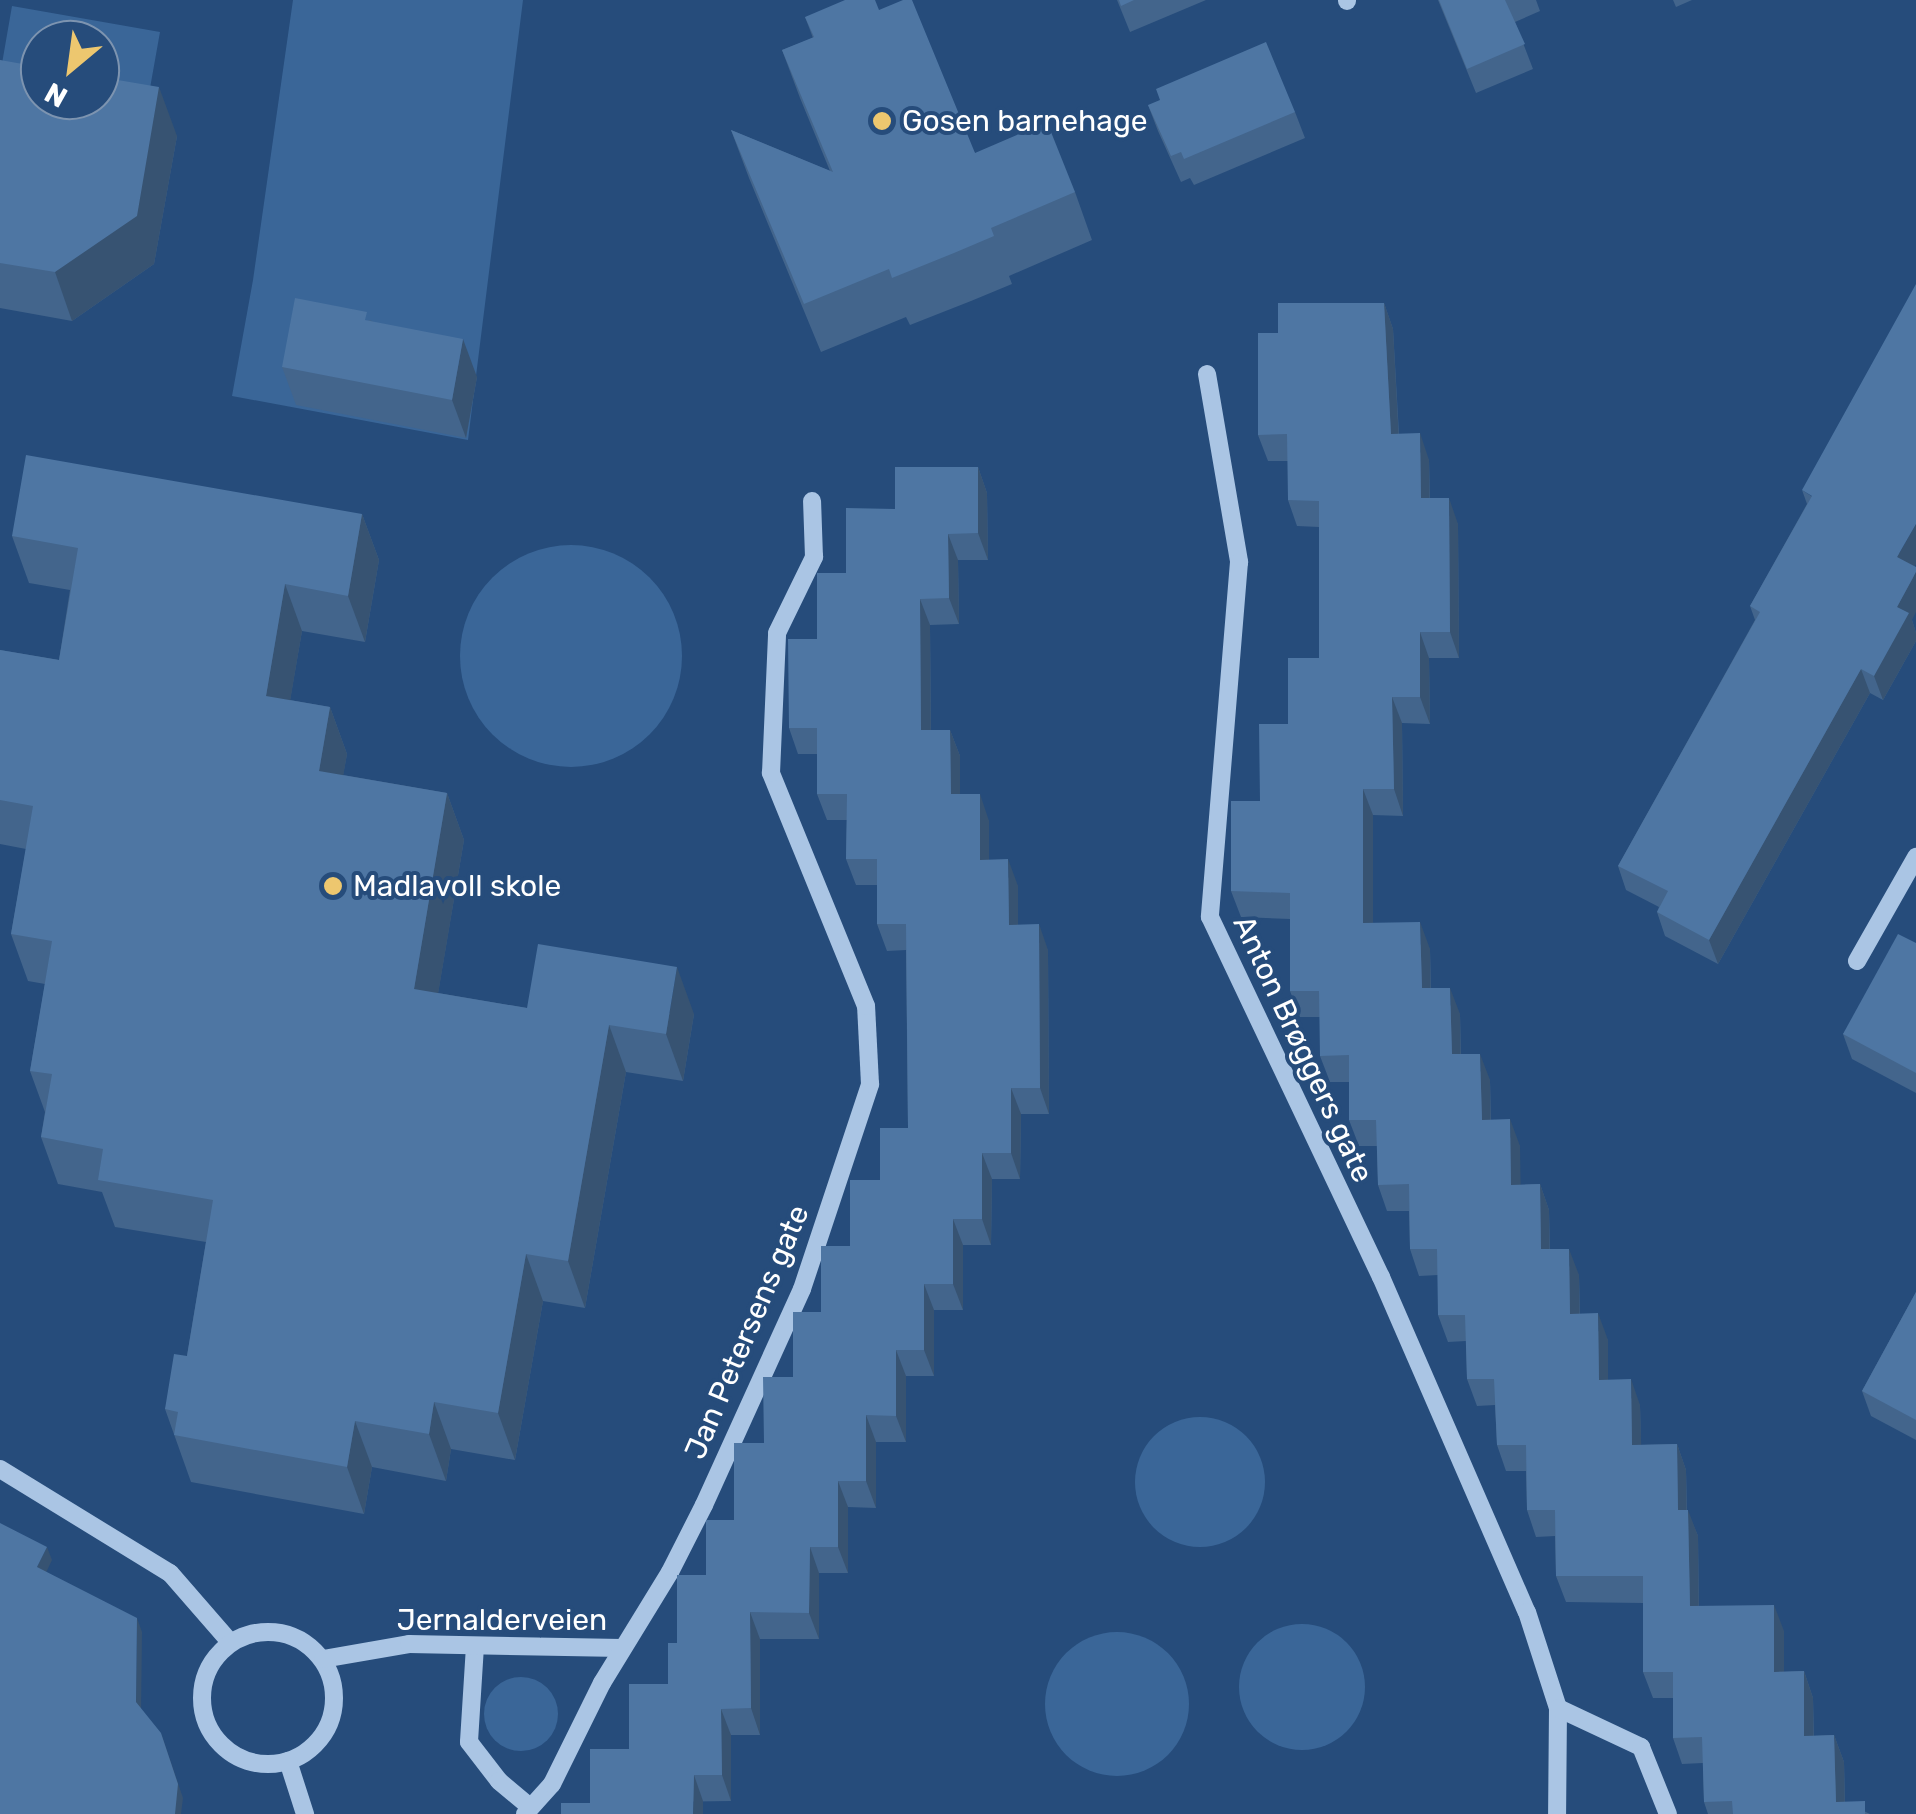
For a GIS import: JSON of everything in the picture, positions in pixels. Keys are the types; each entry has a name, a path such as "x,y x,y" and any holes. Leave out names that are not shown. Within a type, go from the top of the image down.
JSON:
{"street":[{"name":"Anton Brøggers gate","path":"1207,374 1239,562 1210,918 1381,1276 1528,1612 1558,1708 1557,1814"},
{"name":"Jan Petersens gate","path":"475,1646 469,1742 526,1810 552,1784 622,1648 661,1587 704,1505 802,1289 870,1084 866,1006 771,773 776,634 814,557 812,502"},
{"path":"1857,962 1916,857"},
{"path":"0,1470 170,1573 230,1642"},
{"path":"257,1633 279,1633 308,1645 322,1660 334,1689 330,1720 314,1746 288,1761 246,1761 227,1750 208,1726 201,1696 206,1674 230,1642 257,1633"},
{"name":"Jernalderveien","path":"322,1660 409,1644 622,1648"},
{"path":"1558,1708 1641,1747 1668,1814"},
{"path":"288,1761 305,1814"}],"shaded area":[{"path":"293,0 523,0 468,440 232,396 253,280"},
{"path":"12,6 92,20 20,20 20,81 0,75"},
{"path":"120,25 160,32 147,105 120,100"},
{"path":"571,545 614,553 650,577 674,613 682,656 674,699 650,735 614,759 571,767 528,759 492,735 468,699 460,656 468,613 492,577 528,553"},
{"path":"1200,1417 1225,1422 1246,1436 1260,1457 1265,1482 1260,1507 1246,1528 1225,1542 1200,1547 1175,1542 1154,1528 1140,1507 1135,1482 1140,1457 1154,1436 1175,1422"},
{"path":"1302,1624 1326,1629 1346,1643 1360,1663 1365,1687 1360,1711 1346,1731 1326,1745 1302,1750 1278,1745 1258,1731 1244,1711 1239,1687 1244,1663 1258,1643 1278,1629"},
{"path":"1117,1632 1145,1638 1168,1653 1183,1676 1189,1704 1183,1732 1168,1755 1145,1770 1117,1776 1089,1770 1066,1755 1051,1732 1045,1704 1051,1676 1066,1653 1089,1638"},
{"path":"521,1677 547,1688 558,1714 547,1740 521,1751 495,1740 484,1714 495,1688"}],"building":[{"path":"845,0 875,0 879,10 912,0 975,153 1047,122 1075,192 991,228 994,236 954,253 892,278 889,269 804,304 731,130 833,172 782,50 814,37 805,17"},
{"path":"1439,0 1505,0 1525,44 1467,69"},
{"path":"1266,42 1295,112 1184,159 1181,152 1171,156 1148,105 1160,100 1156,89"},
{"path":"0,60 20,64 20,120 120,120 120,80 159,87 137,216 55,272 0,263"},
{"path":"1916,284 1916,524 1897,557 1916,567 1897,607 1909,613 1874,676 1861,669 1709,940 1657,912 1668,891 1618,866 1760,612 1750,606 1812,496 1802,490"},
{"path":"295,298 367,312 365,320 463,339 452,400 282,367"},
{"path":"1278,303 1384,303 1391,434 1420,433 1421,498 1449,498 1450,632 1420,632 1420,697 1392,697 1394,789 1363,789 1363,923 1420,922 1422,988 1450,988 1452,1054 1480,1054 1482,1120 1510,1119 1511,1185 1540,1184 1541,1249 1569,1249 1570,1314 1598,1313 1599,1380 1631,1379 1632,1445 1677,1444 1678,1510 1688,1510 1690,1606 1774,1605 1774,1672 1804,1671 1804,1736 1834,1735 1836,1802 1865,1801 1865,1814 1733,1814 1732,1801 1704,1802 1702,1737 1673,1738 1673,1672 1643,1672 1643,1576 1556,1576 1555,1510 1527,1510 1526,1445 1497,1445 1494,1379 1467,1379 1465,1315 1438,1315 1437,1249 1410,1249 1409,1184 1378,1185 1376,1120 1349,1120 1349,1055 1320,1056 1319,991 1290,991 1290,893 1231,891 1231,801 1260,801 1259,724 1288,724 1288,658 1319,658 1319,501 1288,500 1287,434 1258,435 1258,333 1278,333"},
{"name":"Madlavoll skole","path":"26,455 362,514 348,596 285,584 266,696 330,707 319,771 447,793 414,989 527,1008 538,944 677,967 666,1034 609,1025 568,1261 526,1254 498,1413 434,1402 429,1434 355,1421 347,1467 174,1435 178,1412 165,1409 174,1354 187,1356 213,1200 98,1180 103,1149 41,1137 52,1074 30,1071 52,941 11,934 33,806 0,800 0,650 59,660 78,548 12,536"},
{"path":"895,467 978,467 978,533 948,534 949,598 920,599 921,730 950,730 951,794 980,794 980,860 1008,859 1009,925 1039,924 1040,1088 1011,1088 1011,1153 982,1153 982,1219 953,1219 953,1284 924,1284 924,1350 896,1350 896,1416 866,1415 866,1481 838,1481 838,1547 810,1547 809,1613 750,1612 751,1708 721,1709 722,1775 694,1775 693,1814 561,1814 561,1803 590,1803 590,1749 629,1749 629,1684 668,1684 668,1643 677,1643 677,1575 706,1575 706,1520 734,1520 734,1443 764,1443 763,1377 793,1377 793,1312 821,1312 821,1246 850,1246 850,1180 880,1180 880,1128 908,1128 906,924 877,924 877,859 846,859 847,794 817,794 817,728 789,728 788,639 817,639 817,573 846,573 846,508 895,509"},
{"path":"1898,934 1916,943 1916,1073 1843,1034"},
{"path":"1916,1292 1916,1420 1862,1391"},
{"path":"0,1523 47,1547 37,1567 137,1618 136,1702 161,1733 178,1784 175,1814 0,1814"}],"place":[{"name":"Gosen barnehage","path":"882,121"},
{"name":"Madlavoll skole","path":"333,886"}]}
